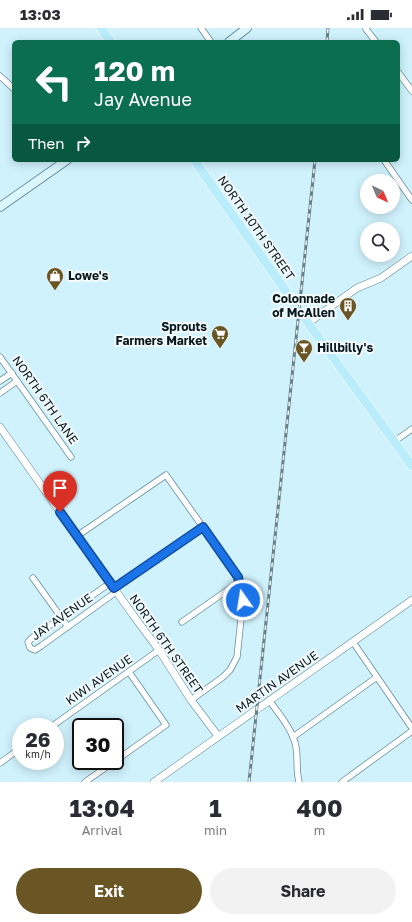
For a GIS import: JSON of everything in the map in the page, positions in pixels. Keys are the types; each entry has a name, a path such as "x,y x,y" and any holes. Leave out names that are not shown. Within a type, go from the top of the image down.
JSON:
{"main road":[{"path":"101,28 110,40"},
{"path":"232,40 247,28"},
{"path":"0,207 64,162"},
{"name":"NORTH 10TH STREET","path":"195,162 308,323 412,466"}],"street":[{"path":"201,28 210,40"},
{"path":"366,29 374,40"},
{"path":"400,75 412,91"},
{"path":"0,76 12,87"},
{"path":"385,162 412,200"},
{"path":"308,323 357,288 381,278 412,256"},
{"name":"NORTH 6TH LANE","path":"0,357 71,457"},
{"path":"0,381 12,373"},
{"path":"0,393 17,381"},
{"name":"NORTH 6TH STREET","path":"0,427 113,588 160,650 191,700 218,736"},
{"path":"394,441 412,429"},
{"path":"77,536 166,475 234,571 239,582 243,600 237,657 230,670 191,700"},
{"name":"JAY AVENUE","path":"113,588 68,626 35,650 30,648 28,642 61,617 113,588 203,527"},
{"path":"33,578 68,626"},
{"path":"182,622 239,582"},
{"name":"MARTIN AVENUE","path":"154,782 412,600"},
{"path":"353,642 412,728"},
{"name":"KIWI AVENUE","path":"64,718 160,650"},
{"path":"124,755 166,725 129,672"},
{"path":"293,737 377,677"},
{"path":"269,700 293,737 296,747 296,772 299,782"},
{"path":"342,782 412,731"},
{"path":"0,763 12,754"},
{"path":"85,782 102,770"}],"railway":[{"path":"327,40 328,28"},
{"path":"249,782 315,162"}],"place":[{"name":"Lowe's","path":"55,291"},
{"name":"Colonnade of McAllen","path":"348,321"},
{"name":"Sprouts Farmers Market","path":"220,349"},
{"name":"Hillbilly's","path":"304,363"}],"route":[{"path":"60,512 114,588 203,527 238,577 243,600"}]}
